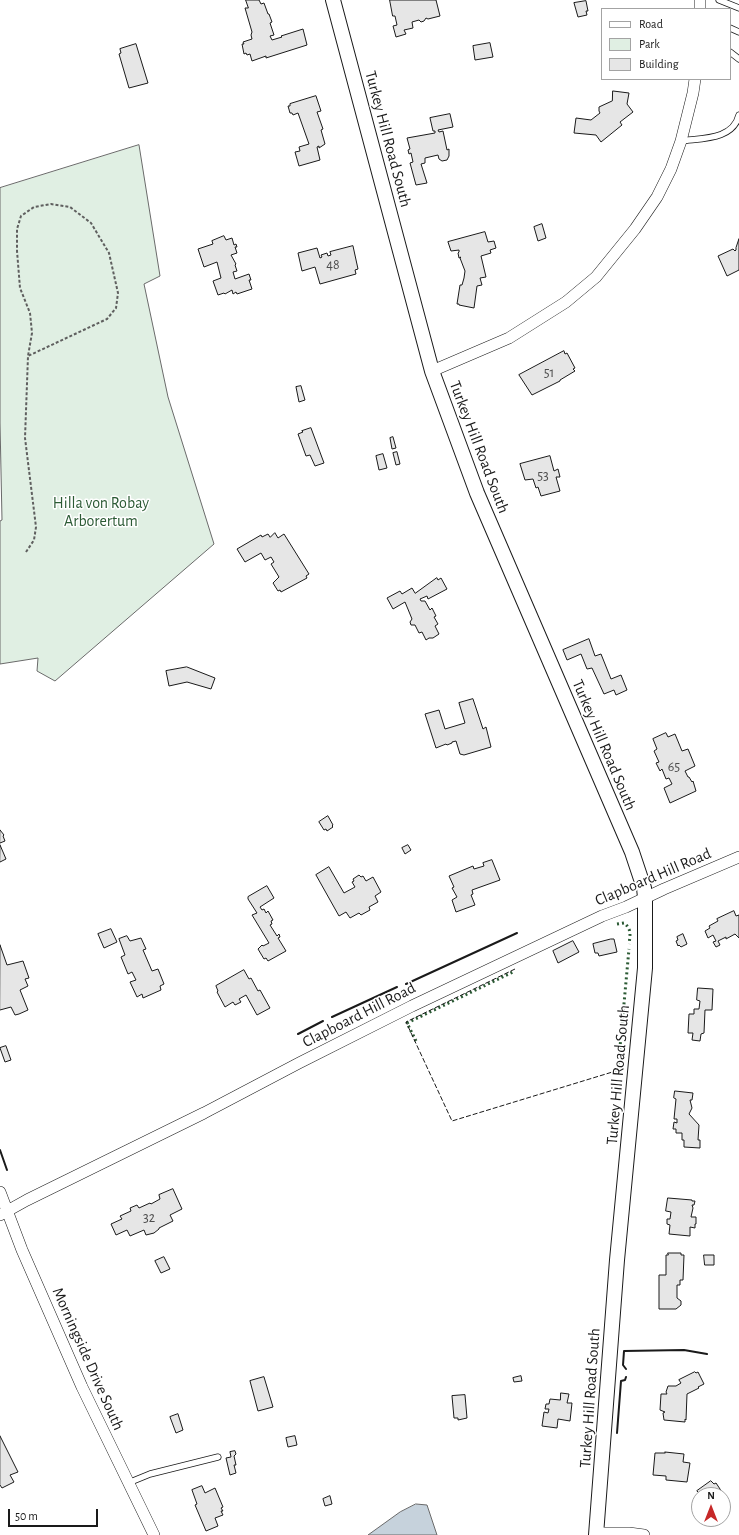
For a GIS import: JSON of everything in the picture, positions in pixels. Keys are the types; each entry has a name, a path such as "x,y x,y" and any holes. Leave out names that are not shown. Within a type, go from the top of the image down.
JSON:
{"street":[{"name":"Turkey Hill Road South","path":"333,0 432,371 474,487 632,852 644,888 645,968 617,1260 597,1534"},
{"path":"432,371 509,338 566,302 596,277 635,229 657,197 671,169 681,141 693,94 695,80"},
{"name":"Clapboard Hill Road","path":"3,1213 184,1123 412,1006 645,897 739,857"},
{"name":"Morningside Drive South","path":"0,1192 3,1213 25,1257 82,1387 154,1535"},
{"path":"597,1534 629,1533 644,1535"}],"lane":[{"path":"719,0 739,8"},
{"path":"731,53 739,59"},
{"path":"681,141 715,137 726,133 733,127 739,115"},
{"path":"128,1483 150,1474 218,1457"}],"path":[{"path":"26,552 34,540 36,527 25,438 28,356 32,333 30,313 20,288 17,229 22,216 34,207 51,204 70,207 91,224 109,253 118,293 116,308 107,319 28,356"}],"green space":[{"name":"Hilla von Robay Arborertum","path":"139,145 160,276 144,284 168,397 214,544 55,681 37,671 38,658 0,664 0,521 2,520 0,423 0,188"}],"shaded area":[{"path":"416,1504 427,1505 437,1535 368,1535 400,1512"}],"building":[{"path":"246,0 259,0 261,4 264,3 272,22 270,23 274,35 270,36 272,40 303,29 307,45 252,61 250,54 244,54 242,44 244,44 243,42 252,39 252,32 245,8 248,8"},
{"path":"390,0 436,0 440,16 428,19 426,18 421,22 419,20 412,22 413,28 404,30 406,34 396,37 393,26 397,25 395,16 393,16"},
{"path":"586,1 588,11 586,11 587,15 578,17 574,3"},
{"path":"490,43 493,57 475,60 473,46"},
{"path":"136,44 148,83 129,88 119,54 121,53 120,49"},
{"path":"613,91 629,93 627,104 633,112 620,122 622,125 601,142 596,135 574,133 576,118 591,120 600,113 599,107 612,101"},
{"path":"316,96 321,111 317,112 323,129 321,130 325,144 319,148 319,146 317,147 320,160 299,166 295,152 300,151 299,147 309,144 298,113 293,115 290,113 288,106 290,106 290,104"},
{"path":"450,114 453,127 438,130 439,132 443,131 447,150 449,149 449,156 447,160 442,161 439,159 438,155 425,158 425,163 421,164 427,183 416,185 410,163 413,162 411,153 409,154 408,150 410,149 407,138 435,133 435,131 433,131 430,118"},
{"path":"542,224 546,238 538,241 534,227"},
{"path":"485,232 488,242 494,241 496,248 490,250 491,253 481,256 486,277 480,278 482,285 477,286 474,308 459,305 457,304 460,285 462,285 465,271 460,258 461,257 459,258 459,250 451,251 448,242"},
{"path":"224,236 226,240 232,238 234,245 236,244 237,247 235,247 237,253 231,255 236,264 237,271 233,272 235,279 249,274 252,289 237,294 236,292 233,294 232,290 225,294 218,295 213,281 221,278 217,262 204,267 198,249 213,244 212,241"},
{"path":"739,239 739,270 727,276 718,256 733,249 735,251"},
{"path":"353,246 358,269 355,270 356,274 320,284 315,267 302,271 298,253 317,248 320,258 322,257 321,255 327,253 328,256 331,255 330,252"},
{"path":"564,351 565,354 567,353 575,368 573,369 575,371 560,381 532,395 519,375"},
{"path":"301,386 305,400 299,402 296,387"},
{"path":"311,428 324,463 315,466 310,455 306,456 298,434"},
{"path":"393,437 396,448 392,449 390,438"},
{"path":"397,452 400,464 396,465 393,453"},
{"path":"383,454 387,468 379,470 376,456"},
{"path":"550,456 554,471 558,469 560,477 556,477 560,491 541,496 533,479 525,480 520,464"},
{"path":"275,533 278,538 284,534 309,574 306,576 307,578 281,592 280,590 278,591 273,583 279,577 271,564 274,562 271,557 265,560 261,553 245,562 237,549 261,535 262,537 268,534 270,537"},
{"path":"437,578 438,580 441,578 447,589 428,599 427,596 420,599 421,601 425,601 430,610 432,608 436,616 434,617 438,624 435,626 439,634 426,640 422,632 419,633 415,625 411,625 410,622 412,619 405,602 393,609 387,598 400,591 402,594 412,588 415,593"},
{"path":"589,639 595,656 601,654 611,679 621,675 627,690 616,695 614,690 604,694 592,668 587,669 581,654 567,660 563,650"},
{"path":"187,667 215,678 211,689 187,682 169,686 166,671"},
{"path":"473,699 483,729 486,727 491,747 464,755 460,754 456,741 436,748 425,714 439,710 445,729 465,723 459,703"},
{"path":"666,733 668,737 675,734 682,751 688,749 695,766 685,771 692,782 693,781 696,791 670,803 664,788 672,784 669,778 666,779 662,769 660,771 656,763 659,762 654,751 657,749 653,739"},
{"path":"328,816 333,827 327,831 326,829 324,830 319,822"},
{"path":"0,830 4,835 5,841 0,843"},
{"path":"0,845 6,859 0,862"},
{"path":"408,845 411,850 405,854 402,848"},
{"path":"492,860 500,880 472,890 473,894 471,895 475,905 456,912 452,900 457,897 452,888 454,887 449,876 473,866 474,869 484,866 483,863"},
{"path":"329,867 344,893 355,887 352,882 354,881 353,879 359,875 361,877 363,876 366,881 373,877 381,892 375,896 378,902 369,907 370,910 361,915 359,913 350,918 346,912 339,916 316,875"},
{"path":"267,886 274,898 260,907 262,910 264,909 266,913 268,911 273,920 271,921 272,924 270,925 277,936 279,934 280,937 278,938 286,951 268,961 266,958 264,959 258,949 262,945 263,946 269,943 252,915 257,913 248,899 248,897"},
{"path":"734,911 736,916 739,915 739,938 735,934 726,939 726,937 718,941 720,945 716,947 713,942 716,941 713,935 708,938 705,931 710,928 709,926 718,921 717,919"},
{"path":"111,929 117,942 104,948 98,934"},
{"path":"683,934 687,944 681,947 679,945 678,946 676,941 678,940 677,937"},
{"path":"127,936 130,941 141,938 146,949 143,950 152,971 158,969 164,984 160,986 161,990 143,998 142,994 137,997 130,982 136,980 132,972 128,974 121,957 125,955 119,939"},
{"path":"614,939 617,952 599,956 598,953 595,953 593,944"},
{"path":"573,941 579,952 558,963 553,951"},
{"path":"0,945 7,965 23,961 29,978 25,979 28,986 20,990 28,1010 15,1015 11,1007 0,1010"},
{"path":"244,970 249,979 251,978 258,991 260,990 270,1008 257,1015 246,995 239,999 241,1002 235,1005 233,1002 225,1007 217,992 216,986"},
{"path":"698,988 713,989 712,1010 705,1010 704,1033 701,1034 700,1041 692,1040 693,1033 688,1033 689,1014 694,1014 694,1009 699,1009 700,1001 697,1000"},
{"path":"6,1046 11,1060 5,1062 0,1048"},
{"path":"675,1091 693,1093 692,1100 690,1100 692,1108 689,1114 699,1125 698,1140 700,1140 700,1148 684,1147 682,1133 676,1133 676,1129 673,1129 674,1122 677,1123 677,1119 674,1119 676,1099 674,1098"},
{"path":"173,1189 182,1209 170,1215 173,1221 159,1228 154,1233 146,1235 144,1230 130,1236 127,1230 116,1235 111,1224 122,1219 120,1216 131,1211 130,1208 137,1205 139,1208 150,1203 151,1204 160,1199 159,1195"},
{"path":"668,1198 695,1201 694,1205 692,1205 693,1208 691,1217 696,1217 696,1224 695,1228 690,1227 690,1236 669,1234 670,1225 667,1224 667,1219 670,1219 671,1212 666,1211"},
{"path":"668,1253 681,1253 681,1255 684,1255 683,1280 680,1280 680,1285 677,1285 677,1298 681,1301 681,1305 676,1309 659,1309 659,1275 666,1275 666,1255 668,1255"},
{"path":"704,1255 714,1255 714,1265 705,1265"},
{"path":"164,1257 170,1269 161,1273 155,1261"},
{"path":"698,1372 704,1384 687,1394 685,1422 664,1420 663,1413 665,1412 660,1410 661,1394 667,1394 666,1392 668,1386 676,1386 681,1383 679,1380"},
{"path":"521,1376 522,1381 514,1382 513,1378"},
{"path":"264,1377 273,1407 258,1411 250,1381"},
{"path":"561,1393 569,1394 567,1403 572,1403 570,1421 558,1419 557,1428 542,1426 544,1412 548,1413 549,1409 545,1409 546,1404 549,1404 550,1399 560,1400"},
{"path":"465,1395 467,1418 458,1420 458,1418 454,1418 452,1396"},
{"path":"178,1414 183,1430 176,1433 170,1417"},
{"path":"0,1436 18,1472 10,1475 14,1482 2,1488 0,1485"},
{"path":"295,1436 297,1445 288,1447 286,1438"},
{"path":"235,1451 236,1454 234,1456 236,1465 234,1465 236,1473 230,1475 226,1458 231,1457 230,1452"},
{"path":"665,1452 684,1454 683,1462 690,1463 687,1482 666,1480 666,1476 653,1475 655,1453"},
{"path":"711,1481 714,1484 716,1483 719,1487 703,1487"},
{"path":"202,1486 205,1493 215,1488 223,1507 221,1508 223,1511 221,1511 223,1515 215,1518 218,1526 206,1531 195,1505 197,1504 192,1490"},
{"path":"330,1496 332,1504 325,1506 323,1499"}],"hedge":[{"path":"617,924 624,923 627,925 630,933 629,944"},
{"path":"618,1069 629,949"},
{"path":"416,1041 407,1023 515,971"}],"fence":[{"path":"515,969 406,1022 452,1121 619,1070"}],"wall":[{"path":"406,984 517,933"},
{"path":"332,1017 397,987"},
{"path":"298,1034 323,1021"},
{"path":"0,1150 7,1170"},
{"path":"626,1369 623,1365 624,1351 684,1350 707,1354"},
{"path":"617,1433 621,1381 625,1380 626,1377"}]}
